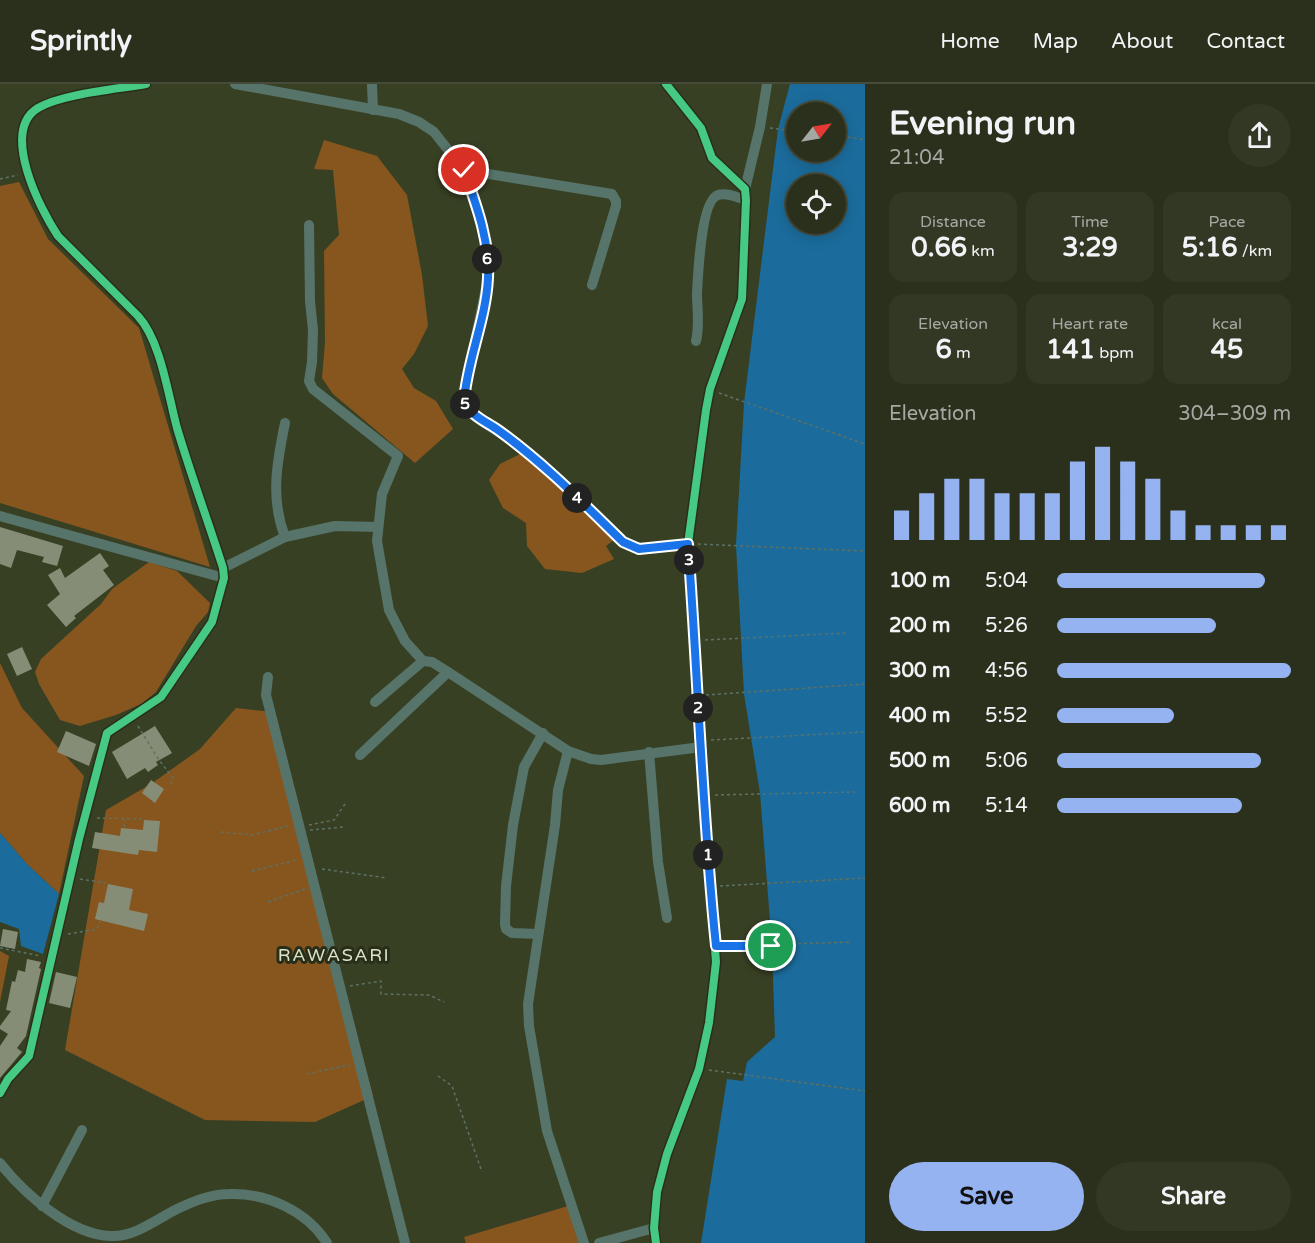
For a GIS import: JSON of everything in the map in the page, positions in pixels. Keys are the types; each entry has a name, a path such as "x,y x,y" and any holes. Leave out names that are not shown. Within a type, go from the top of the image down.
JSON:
{"street":[{"path":"0,1093 8,1079 29,1056 84,818 107,733 160,697 212,622 223,573 149,331 138,316 58,236 28,174 21,146 22,128 25,121 36,108 46,103 146,84"},
{"path":"235,84 399,114 419,122 434,132 464,170 478,209 486,248 488,278 464,395 468,411 536,459 623,542 639,549 688,544"},
{"path":"372,84 373,110"},
{"path":"666,84 701,128 712,158 746,189"},
{"path":"656,1243 654,1227 657,1192 667,1154 699,1069 709,1023 716,962 696,696 696,640 688,544 710,389 742,299 746,189 767,84"},
{"path":"464,170 612,194 616,206 592,285"},
{"path":"696,340 698,284 704,222 708,208 711,200 718,195 746,200"},
{"path":"309,225 310,301 313,330 309,381 313,389 398,456 382,494 377,541 389,610 405,641 423,661 432,662 568,751 601,760 701,744"},
{"path":"285,423 279,451 275,499 285,537"},
{"path":"0,516 223,573 285,537 335,526 378,527"},
{"path":"375,702 423,661"},
{"path":"360,755 448,672"},
{"path":"268,677 266,695 405,1243"},
{"path":"538,934 512,933 506,929 505,924 506,886 519,790 524,767 543,733"},
{"path":"568,751 558,790 555,825 528,1004 529,1026 547,1131 584,1243"},
{"path":"649,752 650,791 667,918"},
{"path":"42,1206 82,1130"},
{"path":"0,1163 16,1183 42,1206 96,1235 125,1239 201,1199 231,1194 250,1196 284,1206 301,1215 320,1232 327,1243"},
{"path":"598,1243 654,1227"}],"path":[{"path":"760,127 786,130"},
{"path":"846,137 865,140"},
{"path":"0,179 28,174"},
{"path":"710,389 744,403 865,444"},
{"path":"688,544 865,551"},
{"path":"696,640 741,640 848,633"},
{"path":"696,696 865,684"},
{"path":"131,716 173,778 170,784"},
{"path":"701,744 865,732"},
{"path":"705,795 855,792"},
{"path":"221,832 252,835 334,820 345,804"},
{"path":"84,818 144,819"},
{"path":"124,818 124,827"},
{"path":"299,827 344,827"},
{"path":"252,871 308,863 387,878"},
{"path":"70,878 106,883"},
{"path":"710,886 865,878"},
{"path":"268,902 314,886"},
{"path":"56,936 98,929 100,921"},
{"path":"716,946 852,942"},
{"path":"0,948 51,958"},
{"path":"340,988 381,981 381,994 429,995 444,1002"},
{"path":"308,1074 359,1062"},
{"path":"699,1069 865,1091"},
{"path":"438,1076 452,1086 482,1172"}],"shaded area":[{"path":"324,140 377,156 407,195 422,275 428,326 414,354 402,369 414,388 436,401 453,429 415,463 333,394 322,378 325,342 324,251 339,235 333,170 314,169"},
{"path":"19,182 48,239 139,328 210,567 0,503 0,186"},
{"path":"522,453 615,539 606,546 614,559 582,573 545,569 527,546 526,523 503,508 489,480 500,464"},
{"path":"149,562 177,571 210,603 208,612 196,626 156,692 141,704 116,715 80,726 60,720 39,684 35,672 41,659 101,604 112,589"},
{"path":"0,663 22,708 84,776 59,894 27,864 0,833"},
{"path":"236,708 272,712 373,1096 315,1122 205,1120 65,1050 106,810 151,784 200,749"},
{"path":"0,951 9,956 0,1002"},
{"path":"568,1206 579,1243 466,1243 464,1237"}],"water":[{"path":"790,84 865,84 865,1243 701,1243 727,1079 743,1081 747,1062 775,1037 772,946 760,793 744,694 736,545 744,403 778,129"},
{"path":"0,833 27,864 59,894 43,954 21,946 19,929 0,922"}],"building":[{"path":"0,527 63,546 57,566 42,562 44,557 17,550 11,568 0,564"},
{"path":"100,553 109,566 103,570 114,585 74,616 76,618 66,627 47,605 60,594 48,575 60,568 65,578"},
{"path":"22,647 32,669 17,676 7,654"},
{"path":"155,726 172,753 156,762 158,765 148,772 145,768 127,779 112,752"},
{"path":"66,731 96,744 89,766 57,752"},
{"path":"151,780 164,789 155,803 142,793"},
{"path":"144,820 160,821 157,852 139,850 138,855 92,848 95,832 120,836 121,828 143,830"},
{"path":"108,884 133,889 129,910 148,914 144,931 95,919 99,902 104,903"},
{"path":"3,929 18,932 15,949 0,946"},
{"path":"27,959 41,962 39,968 41,969 26,1036 17,1048 22,1052 0,1078 0,1046 8,1034 0,1029 0,1026 11,1011 6,1010 12,981 15,982 18,970 25,972"},
{"path":"56,972 77,977 70,1008 49,1003"}],"cycle path":[{"path":"0,1093 8,1079 29,1056 79,839 107,733 161,697 212,622 224,578 223,568 177,428 163,369 153,339 138,316 58,236 34,190 23,151 23,134 27,119 38,108 61,99 146,84"},
{"path":"656,1243 654,1228 657,1192 667,1154 699,1069 709,1023 716,962 696,696 695,640 688,544 710,389 742,299 746,200 745,189 712,158 701,128 666,84"}],"district":[{"name":"RAWASARI","path":"334,955"}],"route":[{"path":"464,170 478,209 486,248 488,278 464,401 468,411 536,459 630,547 639,549 688,544 696,640 696,696 716,946 771,946"}]}
